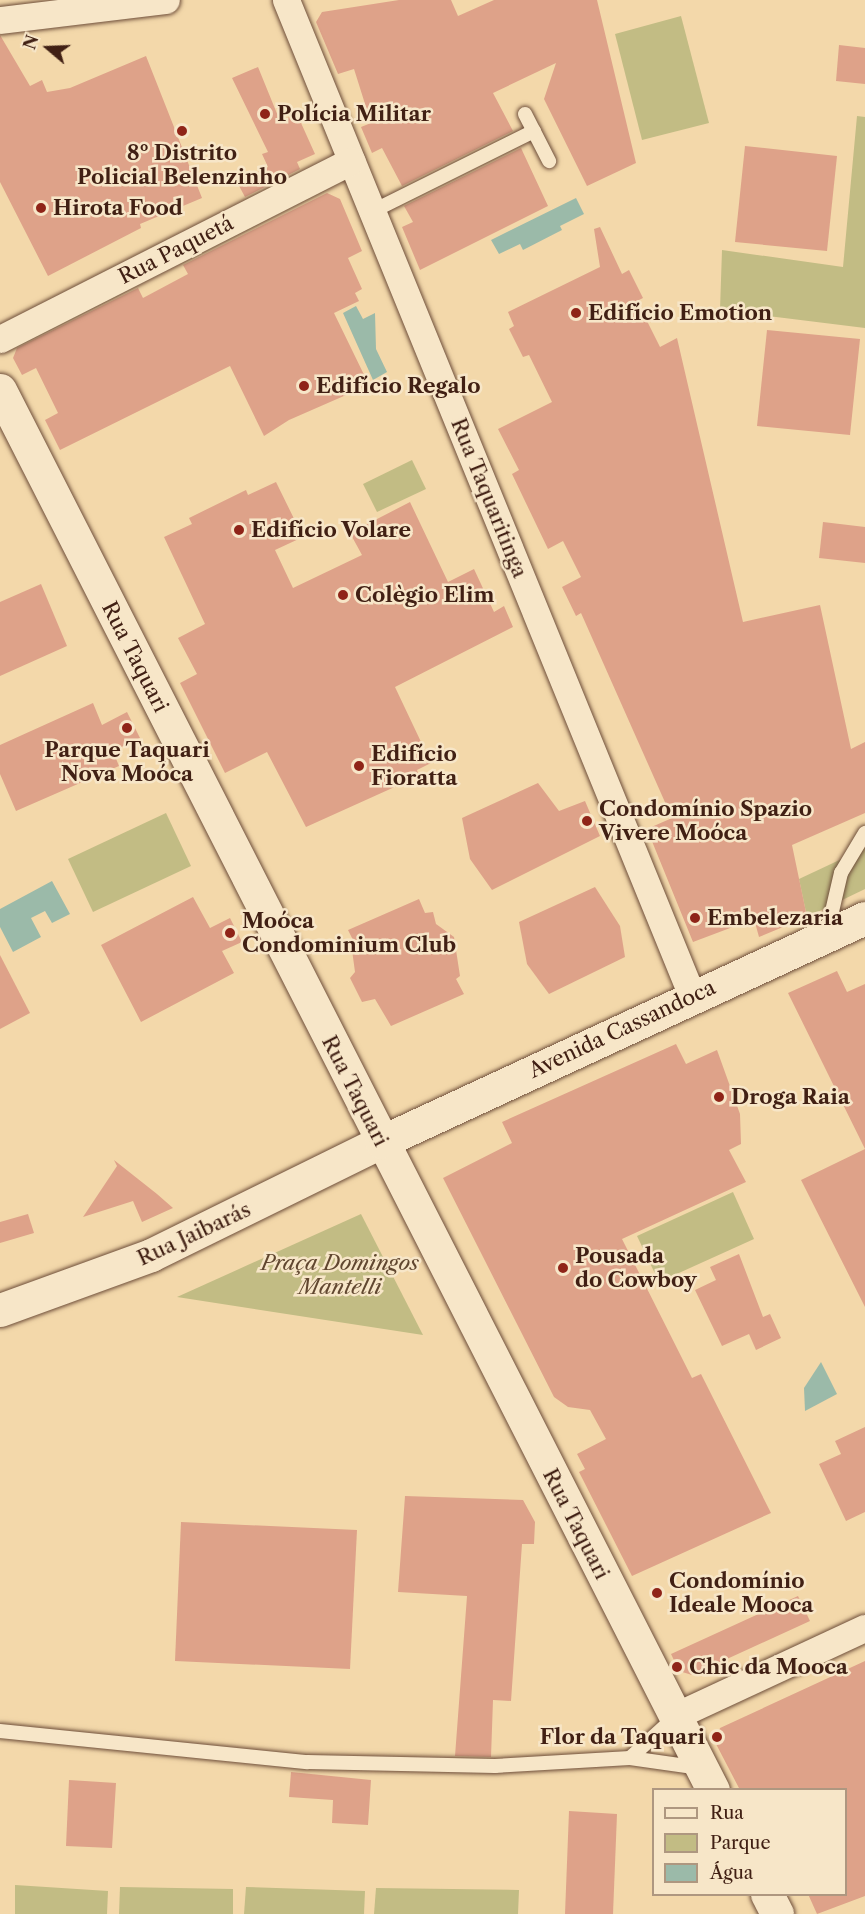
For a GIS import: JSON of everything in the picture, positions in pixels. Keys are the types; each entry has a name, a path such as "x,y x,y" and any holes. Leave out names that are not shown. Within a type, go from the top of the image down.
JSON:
{"main road":[{"name":"Rua Taquari","path":"0,390 381,1142 708,1779"},
{"name":"Avenida Cassandoca","path":"381,1142 692,996 865,918"},
{"name":"Rua Jaibarás","path":"0,1310 151,1256 381,1142"},
{"path":"768,1896 777,1914"}],"street":[{"path":"0,20 166,0"},
{"name":"Rua Taquaritinga","path":"286,0 692,996"},
{"name":"Rua Paquetá","path":"0,339 351,161"},
{"path":"675,1716 865,1628"}],"lane":[{"path":"525,114 549,161"},
{"path":"371,212 534,131"},
{"path":"827,935 841,873 865,833"},
{"path":"630,1758 675,1716"},
{"path":"0,1731 307,1762 495,1766 630,1758 708,1779"}],"green space":[{"path":"681,16 709,123 642,140 615,34"},
{"path":"857,116 865,117 865,328 720,310 722,250 843,267"},
{"path":"412,460 426,489 377,512 363,484"},
{"path":"166,813 191,866 93,912 68,859"},
{"path":"865,848 865,889 807,917 799,879"},
{"path":"733,1192 754,1239 659,1282 637,1236"},
{"name":"Praça Domingos Mantelli","path":"361,1214 423,1335 177,1297"},
{"path":"15,1885 108,1891 107,1914 15,1914"},
{"path":"120,1887 233,1889 233,1914 119,1914"},
{"path":"246,1887 365,1891 364,1914 244,1914"},
{"path":"376,1888 519,1890 518,1914 374,1914"}],"water":[{"path":"576,198 584,214 560,226 562,230 523,250 520,244 499,254 491,240"},
{"path":"356,306 363,319 375,313 376,349 387,372 373,380 343,313"},
{"path":"52,881 70,914 52,923 45,911 31,918 41,937 13,952 0,927 0,909"},
{"path":"821,1362 837,1394 805,1411 804,1388"}],"building":[{"path":"399,0 451,0 458,16 494,0 597,0 636,163 587,186 544,99 556,63 493,93 513,131 402,186 382,148 372,153 361,127 371,123 354,69 338,74 316,22 322,12"},
{"path":"0,35 30,86 42,80 47,92 70,88 146,56 202,198 140,224 141,228 48,276 0,182"},
{"path":"839,45 865,48 865,84 836,81"},
{"path":"258,67 280,121 297,114 315,154 297,162 300,169 245,197 237,182 268,167 262,154 268,152 232,78"},
{"path":"745,146 837,156 827,251 735,242"},
{"path":"521,148 548,206 420,270 402,227 413,222 404,206"},
{"path":"327,193 340,199 362,251 348,258 362,289 355,293 359,301 334,313 369,385 289,420 264,436 230,366 60,450 45,420 58,413 36,368 22,375 13,358 17,348 138,288 143,298 188,274 183,265"},
{"path":"600,227 622,274 629,270 643,298 637,301 660,347 677,338 743,622 820,605 851,749 865,742 865,813 792,845 807,917 759,937 754,919 693,942 647,829 672,818 581,613 576,616 562,587 581,577 563,541 548,549 512,474 519,470 498,429 552,402 529,355 523,357 509,329 514,326 508,312 600,267 594,229"},
{"path":"767,330 860,339 850,435 757,426"},
{"path":"276,482 303,537 275,550 293,588 362,555 350,533 410,502 448,582 474,569 494,612 504,606 513,627 395,687 431,763 417,770 419,776 306,827 267,752 225,773 180,683 197,674 178,638 205,624 164,537 192,524 189,518 246,490 248,495"},
{"path":"823,522 865,527 865,563 819,558"},
{"path":"41,584 67,646 0,676 0,602"},
{"path":"93,703 102,725 127,712 140,738 113,751 119,766 16,811 0,774 0,745"},
{"path":"538,783 559,811 585,801 600,836 492,890 470,859 462,818"},
{"path":"595,887 620,926 625,957 549,994 527,964 519,922"},
{"path":"193,897 210,928 230,918 242,942 222,951 234,973 141,1022 101,945"},
{"path":"419,899 425,913 433,912 436,924 454,937 460,976 456,979 464,994 391,1026 375,999 362,1002 350,978 355,972 352,950 356,946 348,930"},
{"path":"0,955 30,1013 0,1029"},
{"path":"837,971 847,992 865,984 865,1149 788,993"},
{"path":"676,1044 686,1064 717,1050 740,1114 741,1144 729,1150 746,1182 622,1239 692,1378 701,1374 771,1513 632,1576 579,1472 585,1469 577,1454 606,1439 590,1410 568,1407 554,1397 443,1178 512,1143 502,1122"},
{"path":"865,1149 865,1307 801,1180"},
{"path":"114,1160 173,1208 142,1222 133,1201 83,1217 117,1166"},
{"path":"28,1214 34,1233 0,1243 0,1222"},
{"path":"739,1254 763,1317 770,1314 781,1338 756,1350 749,1334 722,1346 695,1290 716,1280 710,1267"},
{"path":"865,1427 865,1512 846,1521 819,1464 841,1454 835,1441"},
{"path":"405,1496 523,1500 535,1522 534,1544 522,1544 511,1701 493,1700 491,1757 455,1756 467,1596 398,1592"},
{"path":"181,1522 357,1530 350,1669 175,1661"},
{"path":"798,1596 810,1621 692,1675 679,1671 671,1654"},
{"path":"865,1661 865,1896 817,1914 809,1896 847,1896 847,1788 739,1788 715,1742 720,1728"},
{"path":"291,1772 371,1780 368,1825 332,1823 333,1800 289,1797"},
{"path":"69,1780 116,1783 112,1848 66,1846"},
{"path":"569,1811 617,1814 613,1914 565,1914"}],"place":[{"name":"Polícia Militar","path":"265,114"},
{"name":"8º Distrito Policial Belenzinho","path":"182,131"},
{"name":"Hirota Food","path":"41,208"},
{"name":"Edifício Emotion","path":"576,313"},
{"name":"Edifício Regalo","path":"304,386"},
{"name":"Edifício Volare","path":"239,530"},
{"name":"Colègio Elim","path":"343,595"},
{"name":"Parque Taquari Nova Moóca","path":"127,728"},
{"name":"Edifício Fioratta","path":"359,766"},
{"name":"Condomínio Spazio Vivere Moóca","path":"587,821"},
{"name":"Embelezaria","path":"695,918"},
{"name":"Moóca Condominium Club","path":"230,933"},
{"name":"Droga Raia","path":"719,1097"},
{"name":"Pousada do Cowboy","path":"563,1268"},
{"name":"Condomínio Ideale Mooca","path":"657,1593"},
{"name":"Chic da Mooca","path":"677,1667"},
{"name":"Flor da Taquari","path":"717,1737"}]}
